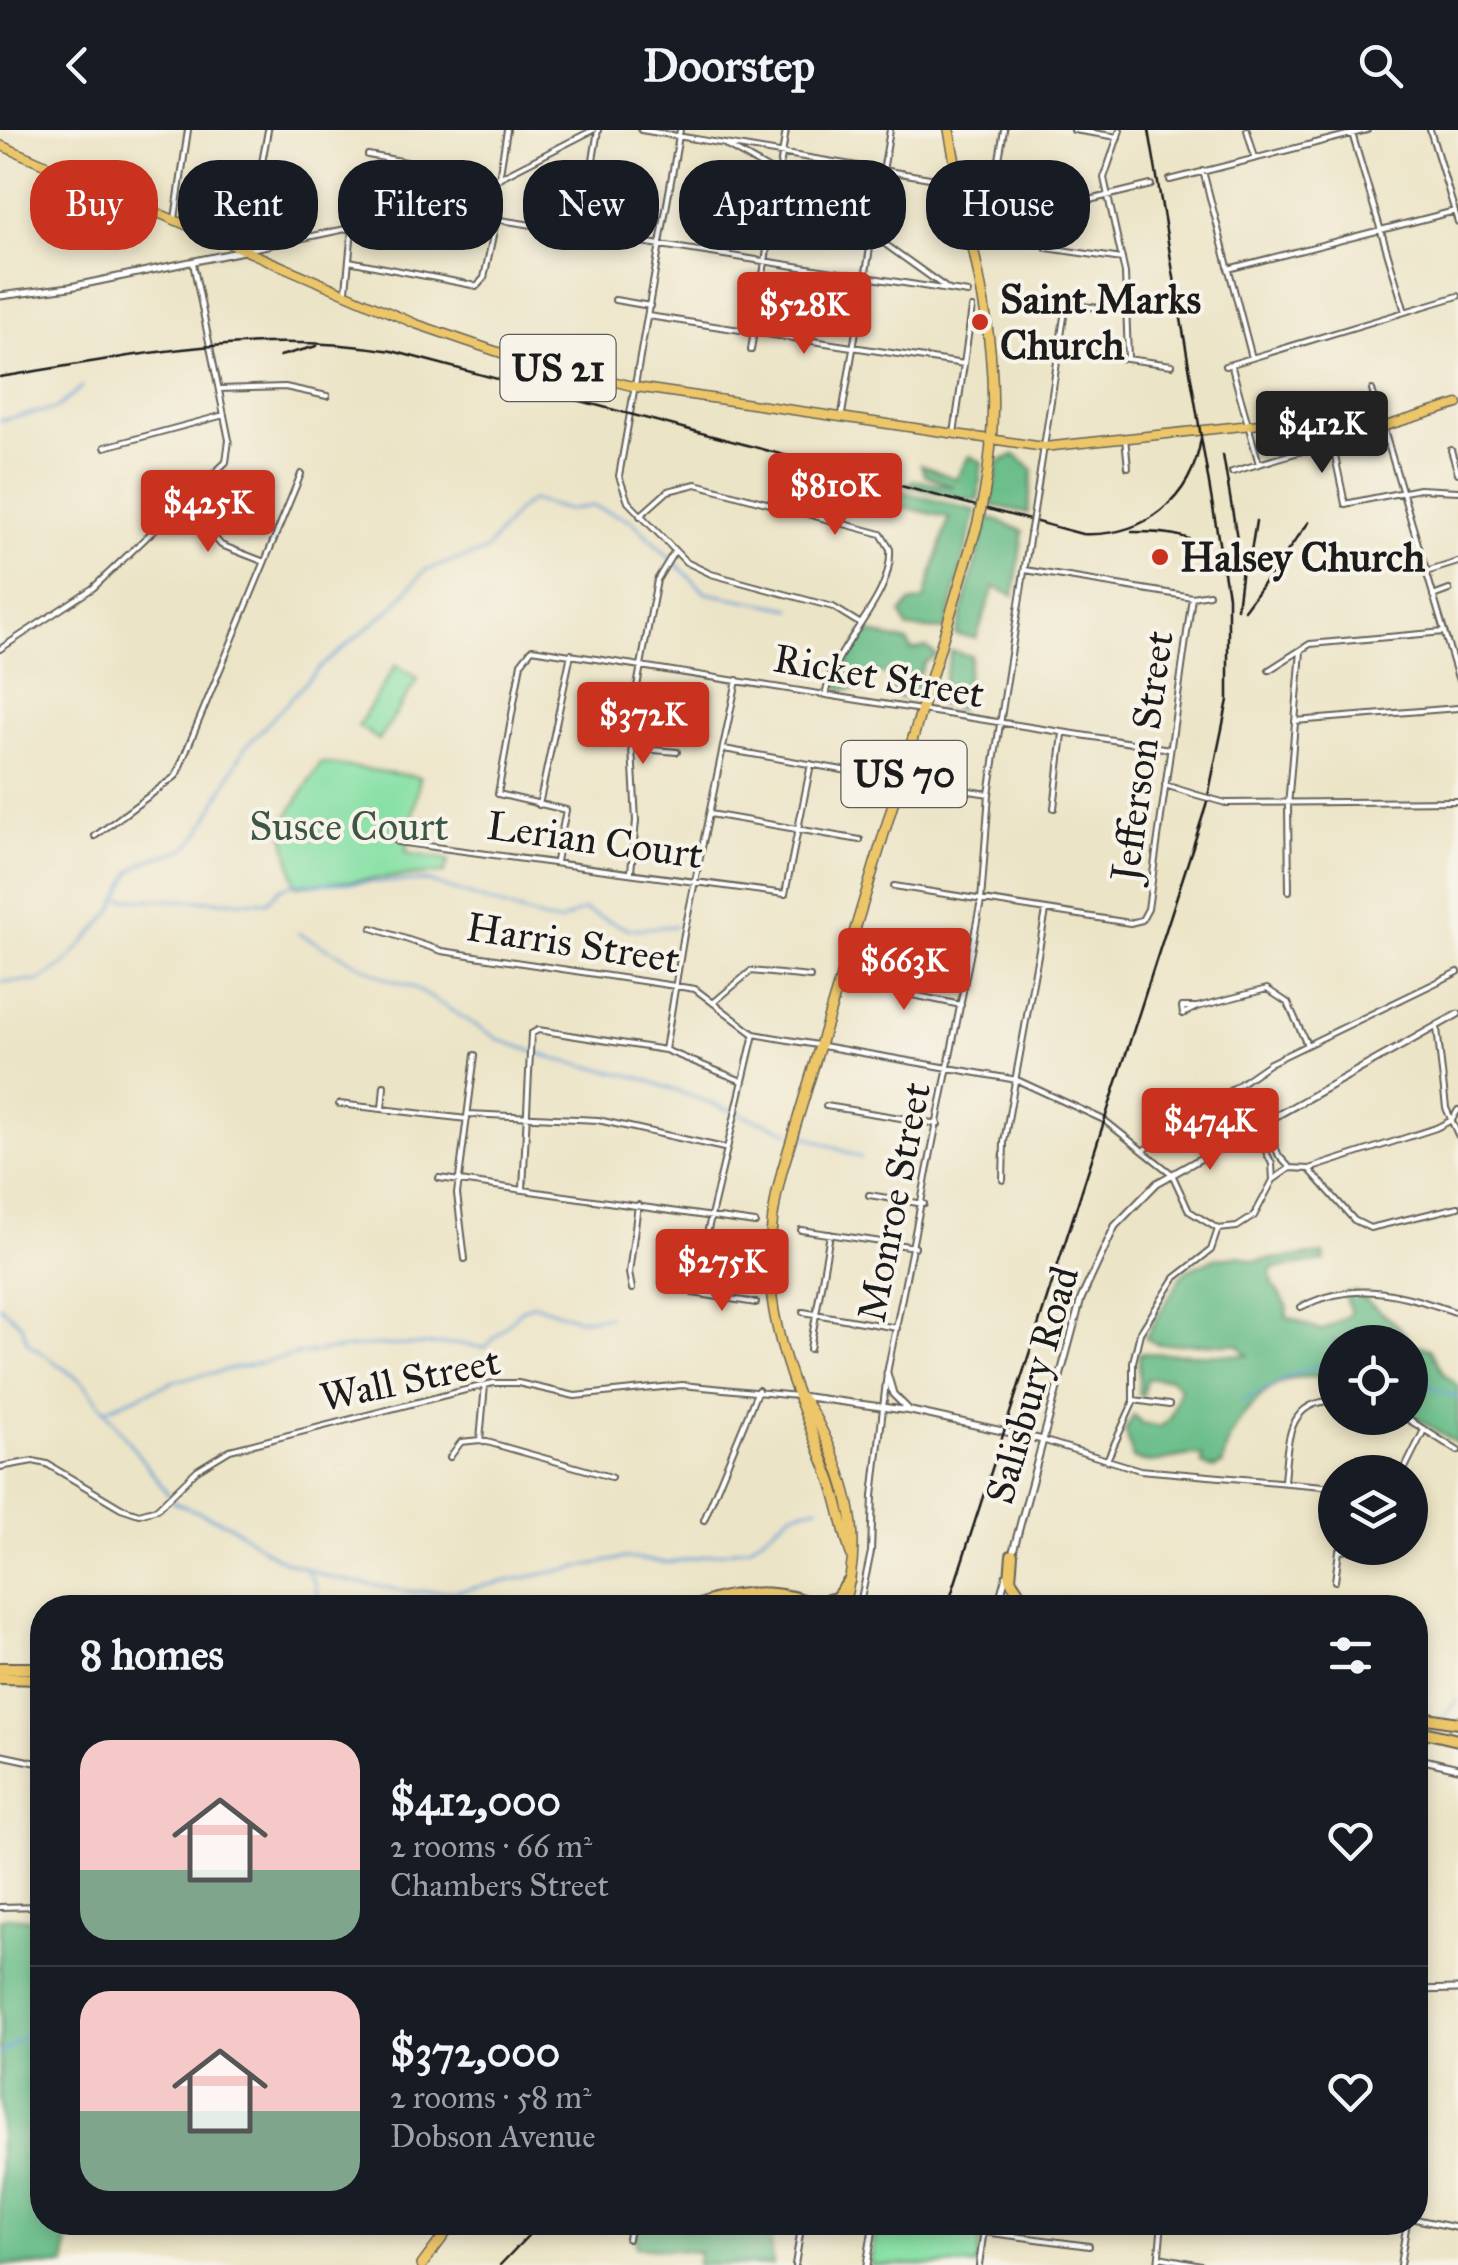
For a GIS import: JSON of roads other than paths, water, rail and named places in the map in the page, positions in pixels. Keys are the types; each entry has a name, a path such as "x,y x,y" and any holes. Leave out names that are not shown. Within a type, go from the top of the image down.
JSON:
{"highway":[{"name":"US 70","path":"845,1595 851,1554 838,1499 772,1316 768,1238 782,1171 924,712 984,495 991,439 988,310 949,130"},
{"path":"1012,1555 1010,1579 1020,1595"},
{"path":"838,1595 848,1580"},
{"path":"0,1668 30,1668"},
{"path":"0,1678 30,1679"},
{"path":"1428,1718 1458,1724"},
{"path":"1428,1733 1458,1740"},
{"path":"422,2265 444,2235"}],"main road":[{"name":"US 21","path":"0,145 178,224"},
{"name":"US 21","path":"246,250 345,295 518,358 636,387 1044,446 1317,418 1382,427 1458,404"}],"street":[{"path":"174,222 188,130"},
{"path":"262,160 268,130"},
{"path":"502,160 507,130"},
{"path":"503,177 595,130"},
{"path":"591,160 595,130"},
{"path":"641,130 680,133 824,160"},
{"path":"781,160 786,130"},
{"path":"885,160 890,130"},
{"path":"999,160 1004,130"},
{"path":"1074,130 1118,137"},
{"path":"1120,130 1106,164 1107,196 1122,259 1128,360"},
{"path":"1247,130 1255,158"},
{"path":"1170,180 1367,130"},
{"path":"1430,130 1458,222"},
{"path":"1352,132 1405,312"},
{"path":"680,133 619,485 640,516 674,552 697,569 833,607 859,622"},
{"path":"723,143 751,160"},
{"path":"368,155 395,160"},
{"path":"1203,171 1252,358"},
{"path":"1090,200 1152,185"},
{"path":"1228,269 1455,211"},
{"path":"660,246 968,293"},
{"path":"0,296 193,263 246,250"},
{"path":"345,295 350,250"},
{"path":"349,261 476,286 484,278 490,250"},
{"path":"752,350 766,250"},
{"path":"842,419 870,250"},
{"path":"895,250 950,290"},
{"path":"1061,250 1122,259"},
{"path":"0,649 93,588 226,462 230,440 193,263"},
{"path":"1260,464 1228,365 1458,296"},
{"path":"1022,299 1126,311"},
{"path":"614,300 650,306"},
{"name":"Monroe Street","path":"862,1595 871,1552 887,1374 924,1204 981,901 989,794 1066,304"},
{"path":"954,434 972,308"},
{"path":"648,316 964,364"},
{"path":"1059,350 1172,365"},
{"path":"512,380 518,358"},
{"path":"219,389 284,387 326,396"},
{"path":"1372,390 1458,678"},
{"path":"105,448 224,415"},
{"path":"1232,472 1382,427"},
{"path":"1125,438 1128,468"},
{"path":"1332,442 1345,504 1419,488 1458,491"},
{"path":"1451,450 1458,473"},
{"path":"95,836 176,776 300,474"},
{"path":"640,516 668,491 696,484 881,534 891,558 831,672 826,694"},
{"path":"186,504 221,545 262,562"},
{"path":"630,871 636,821 632,748 642,664 660,569 674,552"},
{"path":"1426,572 1458,562"},
{"path":"1024,570 1192,597 1210,594"},
{"path":"1433,596 1449,590"},
{"name":"Jefferson Street","path":"1046,911 1130,924 1142,920 1148,909 1192,597"},
{"path":"1269,670 1310,644 1444,632"},
{"name":"Ricket Street","path":"538,806 498,794 521,663 532,649 1170,749"},
{"path":"1289,891 1288,806 1301,651"},
{"path":"556,861 566,810 538,806 571,654"},
{"path":"665,1050 737,680"},
{"path":"1295,721 1458,708"},
{"path":"623,725 628,726 627,740 632,748"},
{"path":"1054,808 1063,734"},
{"path":"614,737 627,740"},
{"path":"632,748 677,752"},
{"path":"724,749 882,777"},
{"path":"801,830 812,764"},
{"path":"1165,785 1226,803 1288,806 1458,801"},
{"path":"936,786 989,794"},
{"path":"710,814 860,840"},
{"name":"Lerian Court","path":"397,842 785,894 801,830"},
{"path":"894,886 1046,911 1004,1142 1003,1180"},
{"name":"Harris Street","path":"372,928 442,951 676,984 694,989 754,1034"},
{"path":"873,951 902,955 897,990"},
{"path":"713,1003 751,970 810,978"},
{"path":"1143,1151 1256,1071 1458,972"},
{"path":"856,983 960,1005"},
{"path":"1197,1007 1266,989 1288,1003 1307,1044"},
{"name":"Salisbury Road","path":"1004,1595 1081,1299 1099,1253 1135,1203 1172,1174 1458,1014"},
{"path":"1437,1028 1458,1135"},
{"path":"524,1189 531,1034 544,1030 665,1050 742,1082"},
{"path":"756,1303 693,1292 754,1034 1017,1080 1087,1110 1143,1151 1172,1174 1189,1211 1218,1230 1238,1227 1254,1216 1273,1180 1290,1168 1309,1169 1452,1120 1458,1110"},
{"path":"465,1259 456,1214 475,1055"},
{"path":"382,1109 384,1086"},
{"path":"339,1104 467,1116 529,1114 612,1122 725,1148"},
{"path":"826,1106 938,1124"},
{"path":"1265,1123 1279,1156 1290,1168"},
{"path":"1254,1129 1272,1164 1273,1180"},
{"path":"1309,1169 1354,1220 1370,1228 1458,1208"},
{"path":"440,1178 755,1223"},
{"path":"869,1195 924,1204"},
{"path":"632,1290 629,1272 638,1204"},
{"path":"801,1230 915,1247"},
{"path":"1107,1460 1134,1400 1133,1362 1140,1333 1175,1278 1211,1250 1218,1230"},
{"path":"810,1349 830,1234"},
{"path":"1300,1307 1336,1293 1372,1289 1458,1313"},
{"path":"803,1312 898,1328"},
{"path":"887,1374 893,1394 911,1411"},
{"name":"Wall Street","path":"0,1467 32,1461 47,1464 121,1508 148,1512 197,1470 230,1450 485,1384 518,1383 574,1396 682,1385 758,1390 911,1411 1043,1440"},
{"path":"480,1440 485,1384"},
{"path":"704,1520 758,1390"},
{"path":"1134,1400 1170,1405"},
{"path":"1284,1483 1290,1430 1297,1414 1318,1403"},
{"path":"1428,1432 1458,1451"},
{"path":"450,1456 461,1442 480,1440 611,1477"},
{"path":"1043,1440 1156,1472 1318,1486"},
{"path":"1335,1581 1338,1565"},
{"path":"0,1755 30,1761"},
{"path":"1428,1761 1458,1768"},
{"path":"0,1906 30,1906"},
{"path":"1428,1989 1458,1988"},
{"path":"1428,2222 1458,2228"},
{"path":"628,2239 629,2235"},
{"path":"795,2265 800,2235"},
{"path":"867,2265 872,2235"},
{"path":"979,2265 984,2235"},
{"path":"1006,2235 1088,2246"},
{"path":"1158,2265 1161,2235"},
{"path":"1400,2265 1405,2235"},
{"path":"1159,2258 1200,2265"}],"waterway":[{"path":"0,420 55,409 82,387"},
{"path":"0,982 39,981 64,965 112,911 132,871 147,861 185,849 200,833 244,749 320,667 391,609 425,570 485,551 517,511 532,500 567,510 592,506 631,520 706,593 792,609"},
{"path":"122,899 267,902 281,888 294,884 427,881 545,920 559,922 583,910 629,929 675,926"},
{"path":"298,933 385,978 413,987 500,1040 558,1060 638,1077 790,1132"},
{"path":"798,1133 861,1158"},
{"path":"104,1410 175,1381 301,1354 365,1346 461,1344 485,1348 521,1310 534,1304 577,1319 609,1317"},
{"path":"0,1306 21,1324 28,1343 84,1383 174,1502 230,1525 277,1558 328,1577 411,1592 457,1591 625,1558 668,1563 750,1547 793,1512 819,1507"},
{"path":"1242,1402 1298,1372 1318,1367"},
{"path":"1428,1386 1458,1398"},
{"path":"308,1573 317,1595"},
{"path":"1442,1718 1458,1700"},
{"path":"0,2054 30,2031"}],"railway":[{"path":"951,1595 1206,806 1228,700 1228,596 1149,130"},
{"path":"0,377 147,353 243,344 341,345 392,351 1082,534 1125,529 1161,510 1187,480 1201,438"},
{"path":"280,356 317,346"},
{"path":"1223,455 1242,568 1237,608"},
{"path":"1248,570 1256,521"},
{"path":"1244,610 1309,522"},
{"path":"1132,532 1184,537 1205,548 1222,570"},
{"path":"500,2265 529,2235"}],"place":[{"name":"Saint Marks Church","path":"980,322"},
{"name":"Halsey Church","path":"1160,557"}],"park label":[{"name":"Susce Court","path":"349,826"}]}
